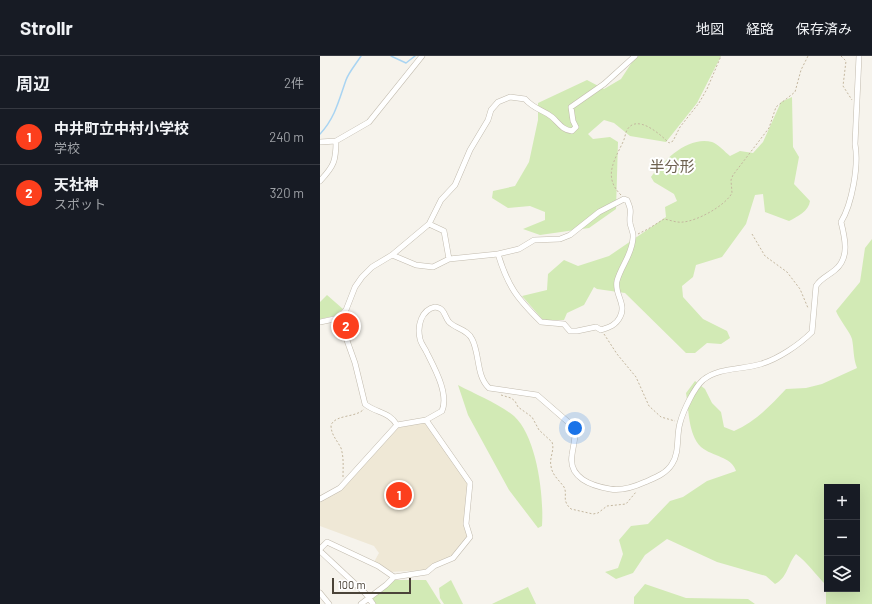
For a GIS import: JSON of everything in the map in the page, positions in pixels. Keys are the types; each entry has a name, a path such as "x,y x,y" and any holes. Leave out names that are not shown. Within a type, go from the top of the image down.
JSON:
{"street":[{"path":"321,140 336,140 369,122 422,56"},
{"path":"320,322 339,318 346,310 355,288 362,277 372,267 392,256 429,224 441,200 455,185 470,150 488,120 491,110 498,102 510,96 525,99 532,107 551,116 566,130 572,131 576,128 573,121 571,107 604,84 635,56"},
{"path":"320,499 343,485 397,425 426,420 442,411 445,405 438,378 420,340 420,320 428,310 435,307 442,309 453,325 462,329 471,337 482,378 489,388 537,395 575,428 576,435 571,457 572,466 576,475 587,483 616,490 639,485 661,474 672,465 677,448 680,423 696,389 703,380 718,373 761,364 778,356 812,332 816,286 819,280 837,269 842,262 846,248 841,222 847,212 857,156 855,144 859,56"},
{"path":"320,181 330,171 336,158 336,140"},
{"path":"392,256 416,266 433,267 449,259 498,254 519,249 534,240 560,239 570,235 599,212 624,199 627,200 632,210 630,223 633,236 629,256 617,282 618,292 623,306 620,316 614,326 601,330 596,327 578,331 570,331 564,324 541,322 516,296 505,278 498,254"},
{"path":"429,224 444,231 449,259"},
{"path":"339,318 355,363 367,405 387,414 397,425"},
{"path":"361,604 394,577 427,572 434,566 453,558 470,537 466,524 470,483 426,420"},
{"path":"373,604 369,597 320,550 326,542 378,566 394,577"},
{"path":"320,593 329,604"}],"path":[{"path":"624,199 612,184 611,173 613,161 624,141 627,130 634,125 643,125 652,128 669,143 674,141 680,127 699,103 707,89 721,56"},
{"path":"633,236 648,230 664,219 683,222 710,212 725,202 732,193 731,180 733,175 769,128 776,107 795,92 800,70 808,56"},
{"path":"841,56 846,61 843,86 857,106"},
{"path":"752,234 765,256 787,272 800,289 813,320"},
{"path":"601,330 617,354 636,377 649,406 661,416 680,423"},
{"path":"496,394 511,398 515,401 518,407 532,417 539,430 552,442 554,452 551,467 556,479 564,487 566,504 571,509 593,514 598,513 607,506 626,504 636,492 639,485"},
{"path":"343,485 343,459 338,443 331,431 331,425 336,420 359,413 367,405"}],"shaded area":[{"path":"424,422 468,483 468,538 452,557 426,570 390,572 374,562 379,553 374,546 320,526 320,501 347,484 398,428"}],"green space":[{"path":"636,56 721,56 697,103 666,142 630,136 614,123 604,120 588,134 593,139 610,137 618,142 616,209 589,228 540,235 523,229 545,220 545,212 530,206 508,208 492,198 493,191 515,186 529,162 538,120 538,103 587,80 604,89 621,79"},
{"path":"792,97 793,147 799,157 794,184 810,201 809,205 796,218 789,221 765,212 763,194 755,195 746,224 722,257 696,265 693,277 682,286 683,297 703,319 727,331 730,338 721,344 707,343 695,353 686,353 625,293 597,289 594,287 584,305 567,313 564,320 543,320 522,296 547,290 548,274 564,260 578,266 609,256 666,217 665,207 677,201 674,194 654,182 651,177 677,151 686,146 703,141 714,143 730,156 740,151 753,153 763,142 781,102"},
{"path":"872,239 872,604 826,604 826,592 860,592 860,484 824,484 824,583 796,554 785,574 775,584 766,576 717,562 667,539 645,555 633,573 616,579 605,572 618,568 623,554 619,540 631,526 648,524 670,501 683,497 707,481 736,471 734,466 726,459 701,447 691,429 686,393 695,381 705,389 712,403 721,412 724,427 734,431 749,423 786,389 806,388 822,384 857,368 852,339 836,311 860,282 865,248"},
{"path":"327,295 343,309 334,316 320,319 320,302"},
{"path":"458,385 501,407 514,416 522,426 533,452 537,468 542,499 542,526 538,528 509,490 468,415"},
{"path":"394,580 426,580 441,604 376,604 373,596 385,589"},
{"path":"451,580 463,604 444,604 440,598 439,588"},
{"path":"645,584 686,598 748,599 755,604 634,604 634,597"},
{"path":"528,587 536,604 492,604 496,602"}],"waterway":[{"path":"320,134 333,115 347,77 361,56"},
{"path":"391,56 406,63 415,56"}],"place":[{"name":"天社神","path":"346,326"},
{"name":"中井町立中村小学校","path":"399,495"}],"district":[{"name":"半分形","path":"672,167"}]}
